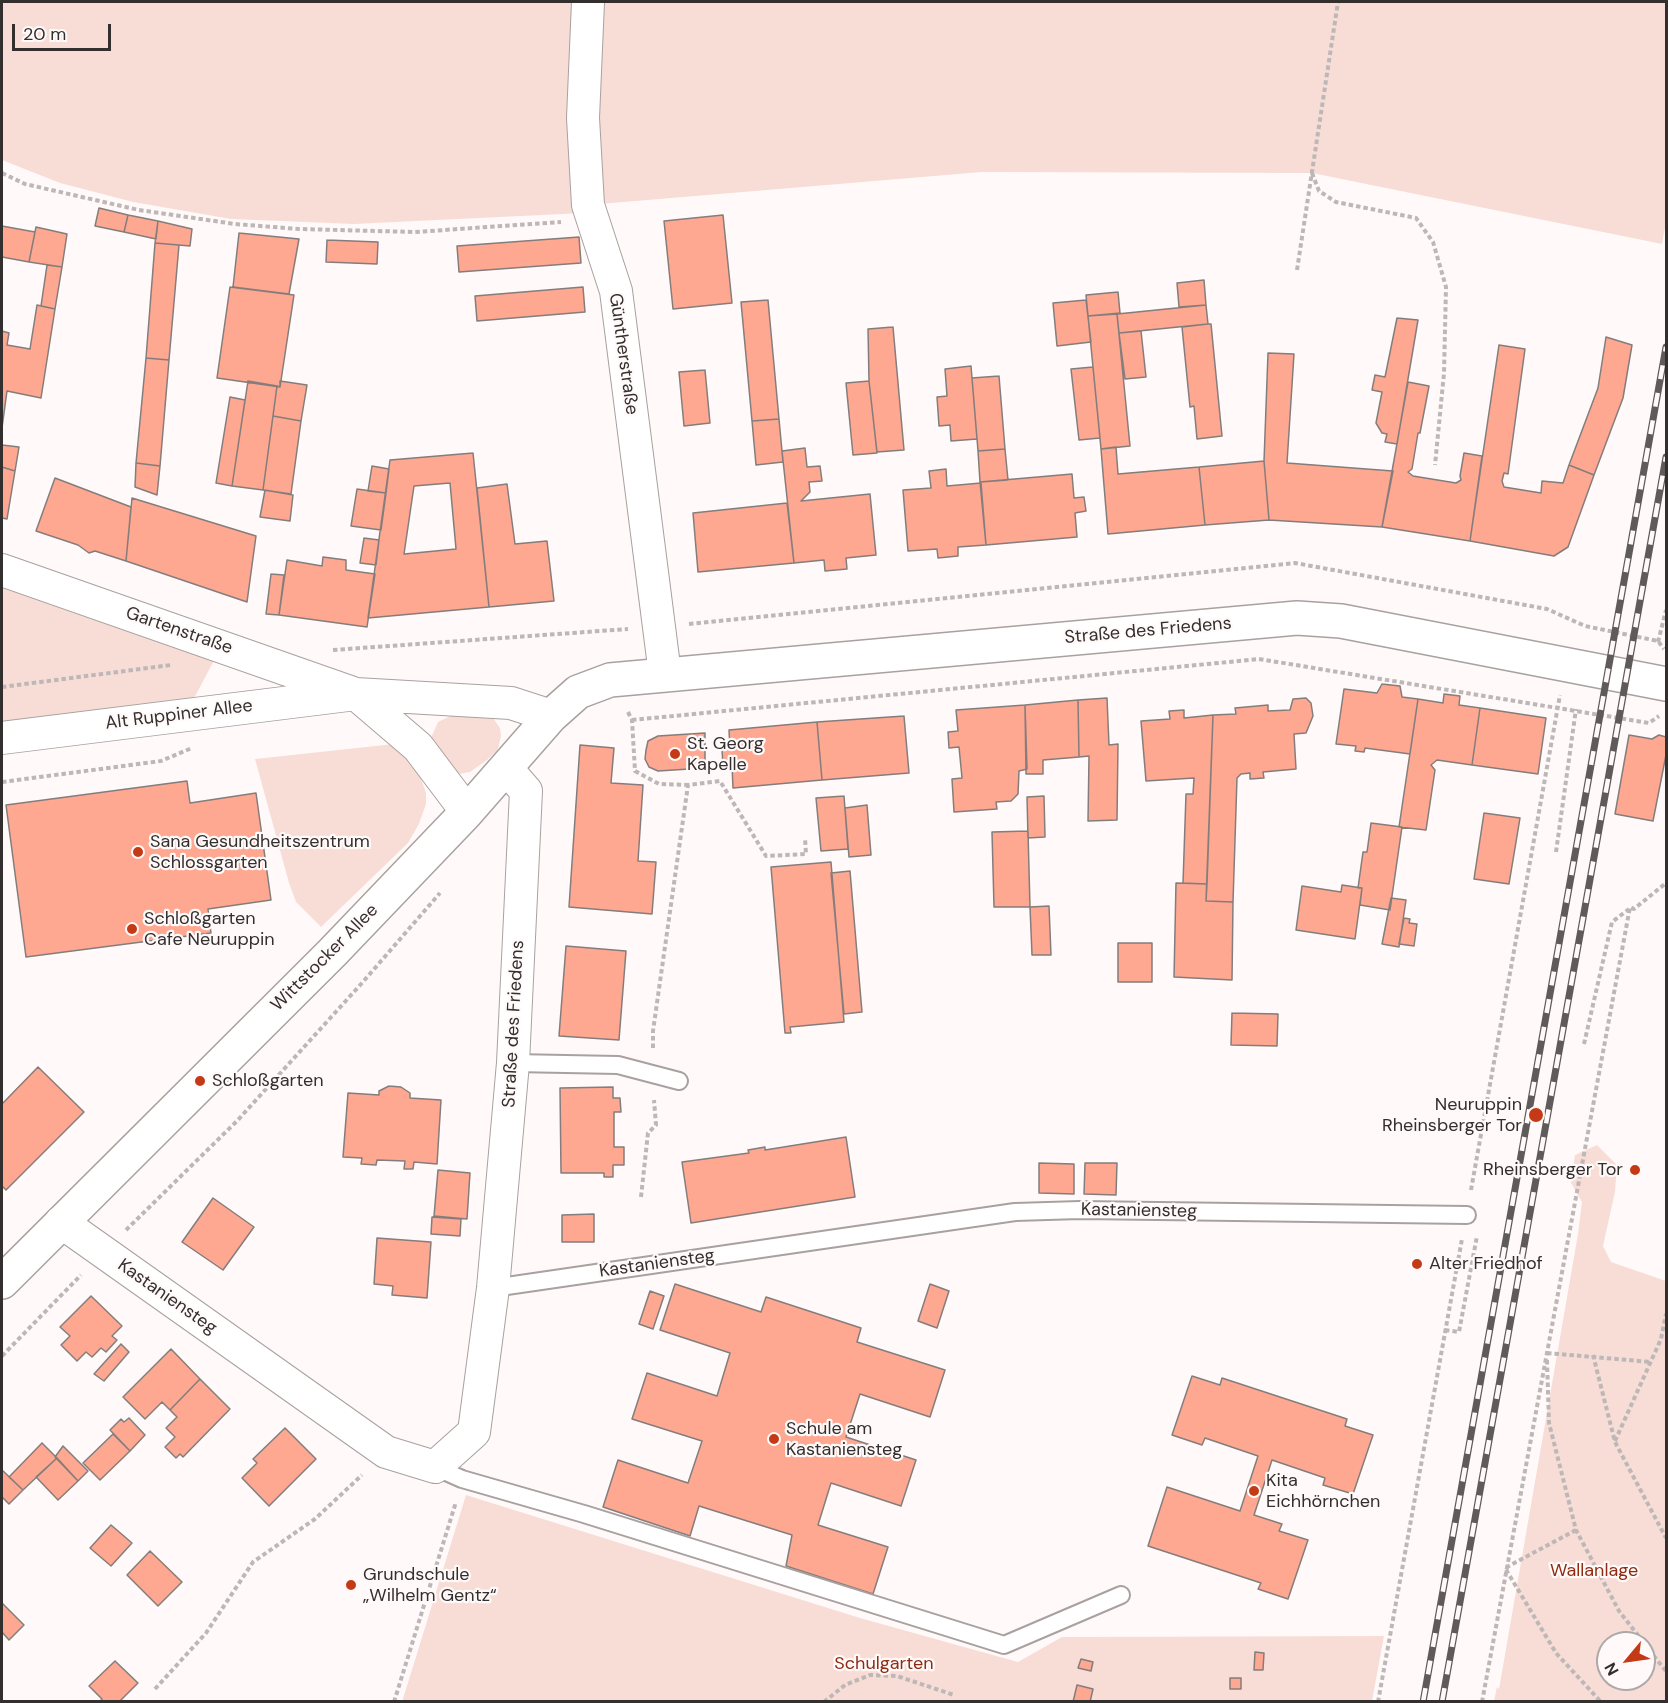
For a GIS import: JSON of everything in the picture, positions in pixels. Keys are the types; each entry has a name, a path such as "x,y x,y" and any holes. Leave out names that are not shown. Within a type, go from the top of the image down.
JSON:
{"main road":[{"name":"Straße des Friedens","path":"665,674 1297,618 1341,621 1666,684"},
{"name":"Wittstocker Allee","path":"2,1282 332,953 467,812 551,716 578,692 610,680 665,674"}],"street":[{"name":"Güntherstraße","path":"588,2 583,118 588,205 616,291 665,674"},
{"name":"Gartenstraße","path":"2,570 356,694"},
{"name":"Alt Ruppiner Allee","path":"2,738 356,694 511,703 551,716"},
{"path":"356,694 418,747 467,812"},
{"name":"Straße des Friedens","path":"493,1288 513,1063 526,791 506,768"},
{"name":"Kastaniensteg","path":"61,1222 386,1452 448,1473"},
{"path":"448,1473 474,1432 493,1288"}],"lane":[{"path":"513,1063 618,1065 679,1081"},
{"name":"Kastaniensteg","path":"493,1288 1015,1212 1080,1210 1467,1215"},
{"path":"448,1473 1004,1645 1122,1595"}],"path":[{"path":"1297,270 1338,2"},
{"path":"1312,172 1320,191 1336,202 1416,218 1433,242 1446,287 1444,373 1435,465"},
{"path":"2,173 25,184 139,210 235,224 299,229 415,232 592,220"},
{"path":"330,651 659,627 1294,563 1547,609 1585,626 1658,641 1666,652"},
{"path":"1658,641 1666,610"},
{"path":"805,838 806,854 766,856 720,781 688,785 659,784 635,771 632,720 1259,659 1559,706 1649,723"},
{"path":"2,687 182,664"},
{"path":"1378,1701 1559,706 1564,665"},
{"path":"1556,852 1576,709"},
{"path":"2,782 161,761 185,753 195,746"},
{"path":"641,1197 648,1133 656,1125 653,1031 688,785"},
{"path":"1584,1044 1612,922 1630,908 1634,909 1666,883"},
{"path":"2,1356 103,1252 237,1121 362,984 444,887"},
{"path":"1482,1701 1630,908"},
{"path":"1445,1330 1460,1332 1479,1229"},
{"path":"1615,1442 1661,1339 1666,1314"},
{"path":"1547,1352 1651,1362"},
{"path":"1547,1352 1549,1423 1576,1530 1619,1611 1635,1631"},
{"path":"1593,1355 1615,1442 1666,1538"},
{"path":"155,1689 206,1633 253,1562 315,1519 386,1452"},
{"path":"394,1701 448,1473"},
{"path":"1505,1568 1576,1530"},
{"path":"1505,1568 1556,1653 1601,1701"},
{"path":"1656,1658 1666,1671"},
{"path":"824,1701 845,1685 870,1675 897,1676 954,1695"}],"green space":[{"path":"2,2 583,2 584,213 354,224 231,219 133,202 60,183 2,160"},
{"path":"588,2 1666,2 1666,222 1662,244 1312,173 982,172 588,205"},
{"path":"2,581 217,655 192,702 2,723"},
{"path":"468,712 493,718 500,728 501,736 498,749 487,760 470,772 459,774 448,768 431,738 438,722 450,716"},
{"path":"394,744 418,770 426,793 426,804 419,824 408,843 321,927 296,902 255,759"},
{"name":"Wallanlage","path":"1597,1145 1617,1165 1615,1192 1603,1246 1611,1262 1666,1281 1666,1701 1494,1701 1497,1687 1499,1689 1578,1234 1582,1202 1571,1183 1575,1155"},
{"name":"Schulgarten","path":"466,1495 860,1618 1018,1662 1062,1637 1384,1636 1372,1701 402,1702"}],"building":[{"path":"99,208 128,215 124,232 95,226"},
{"path":"128,215 158,221 156,239 124,232"},
{"path":"723,215 732,303 673,309 664,221"},
{"path":"158,221 192,229 190,246 155,243"},
{"path":"2,226 35,232 29,262 2,257"},
{"path":"36,227 67,234 62,267 29,262"},
{"path":"239,233 299,239 289,294 233,287"},
{"path":"579,237 581,263 459,272 457,246"},
{"path":"327,240 378,242 377,264 326,262"},
{"path":"155,243 179,245 169,360 146,358"},
{"path":"47,265 62,267 55,309 41,306"},
{"path":"1204,280 1206,305 1179,307 1177,283"},
{"path":"230,287 294,295 280,387 217,378"},
{"path":"583,287 585,312 477,321 475,296"},
{"path":"1118,292 1120,313 1088,316 1086,295"},
{"path":"768,300 779,419 752,421 741,302"},
{"path":"1086,300 1091,342 1057,346 1053,303"},
{"path":"37,305 55,309 41,398 7,391 2,428 2,331 9,333 7,345 30,349"},
{"path":"1206,305 1208,324 1119,333 1117,314"},
{"path":"1117,314 1130,446 1101,449 1088,316"},
{"path":"1397,318 1418,320 1397,444 1385,442 1387,434 1382,433 1376,423 1382,392 1372,390 1375,375 1385,377"},
{"path":"1211,324 1222,436 1197,439 1194,406 1190,407 1182,327"},
{"path":"893,327 904,450 877,452 869,381 868,329"},
{"path":"1141,331 1146,377 1125,379 1119,333"},
{"path":"1606,337 1632,345 1623,398 1594,475 1569,465 1598,388"},
{"path":"1499,345 1525,349 1508,474 1504,473 1502,481 1504,487 1541,493 1542,481 1563,483 1569,465 1594,475 1568,547 1554,556 1470,541"},
{"path":"1268,353 1294,354 1287,463 1393,471 1382,527 1269,520 1264,461"},
{"path":"146,358 169,360 160,466 136,463"},
{"path":"971,366 977,439 951,441 950,425 939,426 937,397 947,396 945,369"},
{"path":"1093,367 1100,438 1079,440 1071,369"},
{"path":"705,370 710,423 684,426 679,372"},
{"path":"999,376 1005,449 978,451 972,378"},
{"path":"248,381 277,386 263,490 232,486"},
{"path":"280,381 307,385 301,421 273,416 277,386 280,387"},
{"path":"869,381 877,453 853,455 846,383"},
{"path":"1408,382 1429,386 1412,469 1408,472 1413,476 1456,483 1461,480 1464,453 1482,456 1470,541 1382,527"},
{"path":"230,397 245,400 232,486 216,483"},
{"path":"273,416 301,421 291,494 263,490"},
{"path":"779,419 783,462 756,465 752,421"},
{"path":"2,445 19,447 15,471 2,467"},
{"path":"1116,447 1118,474 1199,467 1205,525 1108,534 1101,449"},
{"path":"805,448 807,467 820,466 822,481 809,482 810,492 801,501 870,494 876,555 846,558 847,569 825,571 824,560 794,563 782,451"},
{"path":"1005,449 1008,480 980,482 978,451"},
{"path":"473,453 489,607 368,618 390,460","holes":["450,483 456,549 404,554 414,486"]},
{"path":"1264,461 1269,520 1205,525 1199,467"},
{"path":"136,463 160,466 157,495 135,487"},
{"path":"372,466 389,469 386,493 368,491"},
{"path":"2,467 15,471 7,519 2,518"},
{"path":"946,469 947,486 981,483 986,545 958,547 958,556 938,558 937,549 908,551 903,490 931,488 929,471"},
{"path":"1072,474 1074,498 1084,497 1086,511 1075,513 1077,537 986,545 980,482"},
{"path":"55,478 131,507 126,561 95,551 89,553 78,545 36,531"},
{"path":"507,484 515,544 547,541 554,601 489,607 477,488"},
{"path":"357,489 386,493 381,530 351,526"},
{"path":"265,490 293,495 290,521 260,517"},
{"path":"132,498 256,536 247,602 126,561"},
{"path":"787,503 794,563 698,572 693,513"},
{"path":"364,538 379,540 376,565 360,563"},
{"path":"323,557 346,560 346,570 375,574 367,627 279,615 287,560 322,566"},
{"path":"271,574 284,575 279,615 266,614"},
{"path":"1382,684 1400,686 1402,697 1418,699 1410,754 1365,748 1364,752 1355,751 1356,746 1336,744 1344,689 1377,693"},
{"path":"1444,694 1460,696 1459,705 1480,708 1472,765 1437,760 1431,765 1435,770 1426,830 1399,827 1418,699 1443,703"},
{"path":"1107,698 1109,745 1118,744 1117,820 1088,821 1089,756 1079,757 1078,700"},
{"path":"1306,698 1311,703 1313,716 1306,733 1294,734 1296,769 1263,772 1264,778 1250,779 1250,773 1241,774 1237,778 1233,902 1206,901 1213,715 1236,714 1235,708 1268,705 1268,711 1290,710 1293,699"},
{"path":"1078,700 1079,757 1043,760 1043,774 1026,774 1025,705"},
{"path":"1025,705 1027,769 1019,771 1018,794 1011,801 996,802 997,809 954,812 952,779 962,778 959,747 949,748 948,732 958,731 956,710"},
{"path":"1480,708 1546,718 1538,774 1472,765"},
{"path":"1184,710 1184,718 1213,715 1207,884 1183,883 1186,794 1193,794 1194,778 1146,781 1141,721 1170,719 1169,711"},
{"path":"904,716 909,773 822,780 817,722"},
{"path":"817,722 822,780 733,788 732,766 723,767 722,749 730,749 729,730"},
{"name":"St. Georg Kapelle","path":"705,733 705,768 658,771 649,767 645,759 648,741 658,736"},
{"path":"1629,735 1652,739 1659,735 1666,737 1666,755 1653,821 1615,814"},
{"path":"580,745 614,748 611,783 643,785 638,861 656,862 652,914 569,907"},
{"name":"Sana Gesundheitszentrum Schlossgarten","path":"187,781 190,803 256,793 271,900 208,909 211,933 26,957 6,805"},
{"path":"844,796 848,849 821,851 816,798"},
{"path":"1044,796 1045,837 1028,838 1027,797"},
{"path":"867,805 871,855 849,857 845,808"},
{"path":"1484,813 1520,818 1509,884 1474,879"},
{"path":"1371,823 1402,827 1390,910 1360,905 1362,888 1358,888 1363,852 1367,852"},
{"path":"1028,831 1030,907 994,907 992,832"},
{"path":"831,862 844,1022 790,1027 791,1033 785,1033 771,867"},
{"path":"850,871 862,1012 844,1014 831,873"},
{"path":"1176,883 1207,884 1206,901 1233,902 1232,980 1174,977"},
{"path":"1342,885 1362,888 1355,939 1296,930 1302,886 1341,892"},
{"path":"1391,898 1406,900 1399,947 1382,944"},
{"path":"1049,906 1051,955 1032,955 1030,907"},
{"path":"1404,918 1410,919 1409,923 1417,924 1414,946 1399,944"},
{"path":"1118,943 1152,943 1152,982 1118,982"},
{"path":"566,946 626,951 619,1040 559,1036"},
{"path":"1232,1013 1278,1014 1277,1046 1231,1045"},
{"path":"38,1067 84,1112 6,1190 2,1186 2,1104"},
{"path":"389,1086 401,1087 410,1093 410,1098 441,1100 437,1164 414,1162 413,1169 404,1169 405,1161 377,1160 376,1165 361,1164 362,1158 343,1157 348,1093 379,1095 379,1091"},
{"path":"613,1087 613,1098 620,1098 621,1112 614,1112 614,1147 624,1147 624,1165 613,1165 613,1177 604,1177 604,1173 561,1173 560,1088"},
{"path":"846,1137 855,1197 691,1223 682,1162 749,1153 748,1150 765,1147 765,1150"},
{"path":"1039,1163 1074,1164 1074,1194 1039,1193"},
{"path":"1085,1163 1117,1163 1116,1195 1084,1194"},
{"path":"438,1170 470,1173 467,1219 434,1216"},
{"path":"213,1198 254,1227 223,1270 182,1242"},
{"path":"594,1214 594,1242 562,1242 562,1215"},
{"path":"432,1217 461,1219 460,1236 431,1234"},
{"path":"377,1238 431,1242 427,1298 392,1295 393,1286 374,1284"},
{"name":"Schule am Kastaniensteg","path":"675,1284 761,1312 766,1297 861,1328 857,1342 945,1370 930,1417 860,1394 846,1437 916,1460 901,1506 831,1483 818,1525 888,1547 873,1594 786,1566 792,1535 699,1506 690,1536 603,1507 618,1460 688,1483 702,1441 632,1419 647,1373 717,1396 730,1353 660,1330"},
{"path":"930,1284 949,1291 937,1328 918,1321"},
{"path":"650,1291 664,1296 653,1329 639,1324"},
{"path":"91,1296 122,1326 112,1336 117,1340 106,1352 101,1348 92,1357 86,1352 77,1361 61,1345 70,1336 60,1327"},
{"path":"121,1344 129,1352 104,1381 94,1374"},
{"path":"171,1349 200,1379 170,1410 162,1402 145,1419 123,1397"},
{"name":"Kita Eichhörnchen","path":"1192,1376 1220,1385 1222,1378 1347,1419 1345,1426 1373,1435 1353,1494 1323,1485 1325,1478 1272,1460 1254,1515 1282,1524 1279,1531 1308,1540 1288,1599 1258,1589 1261,1583 1148,1546 1167,1487 1240,1511 1258,1456 1205,1438 1202,1445 1172,1435"},
{"path":"200,1379 230,1409 183,1457 180,1454 176,1458 165,1447 175,1437 166,1428 177,1417 170,1410"},
{"path":"129,1418 145,1435 130,1451 110,1430 121,1419 124,1422"},
{"path":"285,1428 316,1459 269,1506 242,1478 257,1463 253,1459"},
{"path":"113,1434 130,1451 100,1480 83,1463"},
{"path":"42,1443 57,1458 23,1490 9,1477"},
{"path":"63,1446 88,1471 78,1481 55,1457"},
{"path":"57,1458 78,1481 58,1500 36,1477"},
{"path":"2,1470 23,1490 9,1504 2,1497"},
{"path":"111,1525 132,1543 111,1566 90,1548"},
{"path":"150,1551 182,1582 158,1606 127,1575"},
{"path":"2,1603 24,1625 9,1640 2,1632"},
{"path":"1255,1652 1264,1653 1263,1670 1254,1670"},
{"path":"1081,1659 1093,1662 1091,1671 1078,1668"},
{"path":"115,1661 138,1683 119,1702 99,1702 102,1699 89,1686"},
{"path":"1230,1678 1241,1678 1241,1689 1230,1689"},
{"path":"1077,1685 1093,1689 1090,1702 1073,1702"}],"railway":[{"path":"1423,1702 1666,347"},
{"path":"1442,1702 1666,457"}],"place":[{"name":"St. Georg Kapelle","path":"675,754"},
{"name":"Sana Gesundheitszentrum Schlossgarten","path":"138,852"},
{"name":"Schloßgarten Cafe Neuruppin","path":"132,929"},
{"name":"Schloßgarten","path":"200,1081"},
{"name":"Neuruppin Rheinsberger Tor","path":"1536,1115"},
{"name":"Rheinsberger Tor","path":"1635,1170"},
{"name":"Alter Friedhof","path":"1417,1264"},
{"name":"Schule am Kastaniensteg","path":"774,1439"},
{"name":"Kita Eichhörnchen","path":"1254,1491"},
{"name":"Grundschule „Wilhelm Gentz“","path":"351,1585"}]}
